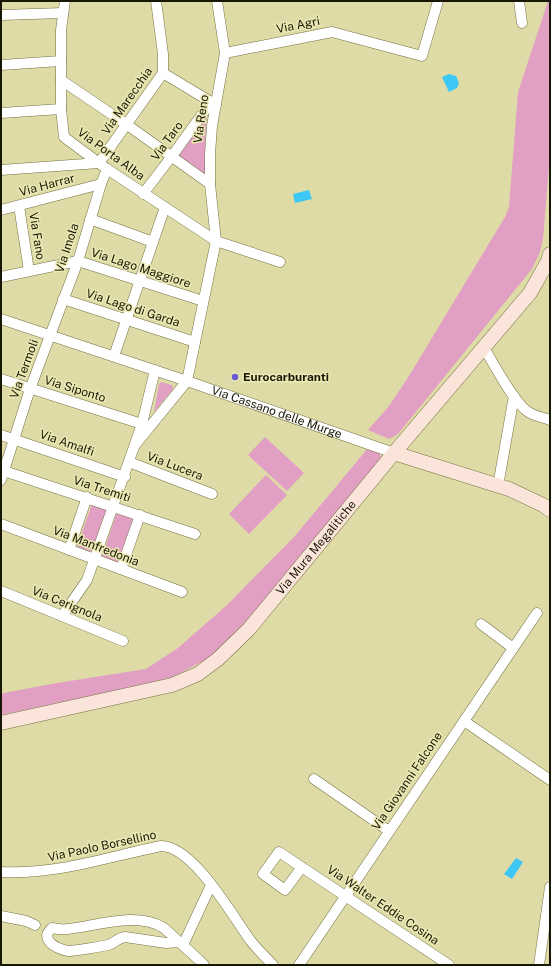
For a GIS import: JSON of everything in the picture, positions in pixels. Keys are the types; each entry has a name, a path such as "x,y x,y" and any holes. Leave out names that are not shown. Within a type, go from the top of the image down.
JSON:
{"street":[{"name":"Via Porta Alba","path":"65,1 61,30 61,109 64,137 143,194 165,207 216,242 280,262"},
{"name":"Via Marecchia","path":"103,166 126,124 163,72 163,54 156,1"},
{"name":"Via Reno","path":"187,381 216,242 210,184 212,126 213,104 224,53 216,1"},
{"name":"Via Agri","path":"224,53 332,32 422,56 438,1"},
{"path":"519,1 522,23"},
{"path":"1,16 63,13"},
{"path":"1,65 61,61"},
{"path":"163,72 213,104"},
{"path":"61,80 172,156 210,184"},
{"name":"Via Taro","path":"143,194 213,104"},
{"path":"1,113 61,109"},
{"path":"1,170 103,166"},
{"name":"Via Imola","path":"50,335 78,262 101,184 103,166"},
{"name":"Via Harrar","path":"1,210 101,184"},
{"name":"Via Fano","path":"19,206 29,271"},
{"path":"114,356 165,207"},
{"path":"90,219 153,242"},
{"name":"Via Mura Megalitiche","path":"1,722 172,685 198,674 218,659 249,629 394,453 530,293 548,261 550,254"},
{"name":"Via Lago Maggiore","path":"1,277 78,262 203,301"},
{"name":"Via Lago di Garda","path":"63,299 195,342"},
{"name":"Via Cassano delle Murge","path":"1,319 114,356 394,453 498,486 543,505 550,510"},
{"name":"Via Termoli","path":"2,473 50,335"},
{"path":"484,348 514,396 526,410 550,420"},
{"name":"Via Lucera","path":"62,616 88,580 142,424 155,370"},
{"name":"Via Siponto","path":"1,379 142,424"},
{"name":"Via Lucera","path":"135,445 187,381"},
{"path":"498,486 514,396"},
{"name":"Via Amalfi","path":"1,435 124,477"},
{"name":"Via Lucera","path":"129,462 212,494"},
{"name":"Via Tremiti","path":"2,473 114,506 195,534"},
{"path":"69,550 87,498"},
{"path":"121,569 140,515"},
{"name":"Via Manfredonia","path":"1,524 182,592"},
{"name":"Via Cerignola","path":"1,591 123,640"},
{"name":"Via Giovanni Falcone","path":"299,965 537,613"},
{"path":"481,624 513,648"},
{"path":"464,721 550,780"},
{"path":"314,779 389,831"},
{"name":"Via Paolo Borsellino","path":"1,872 40,872 73,867 146,849 167,846 181,853 203,874 251,941 273,965"},
{"name":"Via Walter Eddie Cosina","path":"302,867 449,965"},
{"path":"182,944 211,885"},
{"path":"539,965 550,887"},
{"path":"1,916 26,921 49,932 131,920 150,921 164,928 204,965"},
{"path":"49,932 49,942 54,946 68,951 110,944 125,937 182,944"}],"shaded area":[{"path":"548,1 550,1 550,154 543,239 540,252 532,269 398,434 389,439 368,430 389,406 409,376 505,217 509,207 518,92"},
{"path":"207,113 205,142 205,174 178,155"},
{"path":"161,382 172,385 173,389 154,412 159,384"},
{"path":"265,437 304,473 287,491 248,455"},
{"path":"368,448 376,451 381,456 381,461 229,641 205,660 173,677 1,715 1,694 57,683 146,669 178,648 226,606 294,537"},
{"path":"266,475 287,495 249,534 229,514"},
{"path":"92,504 107,509 92,552 77,547"},
{"path":"117,512 134,518 118,563 102,557"}],"water":[{"path":"449,74 456,76 459,83 457,88 449,92 442,77"},
{"path":"309,190 312,199 295,203 293,194"},
{"path":"516,858 523,862 512,879 504,874"}],"place":[{"name":"Eurocarburanti","path":"235,377"}]}
